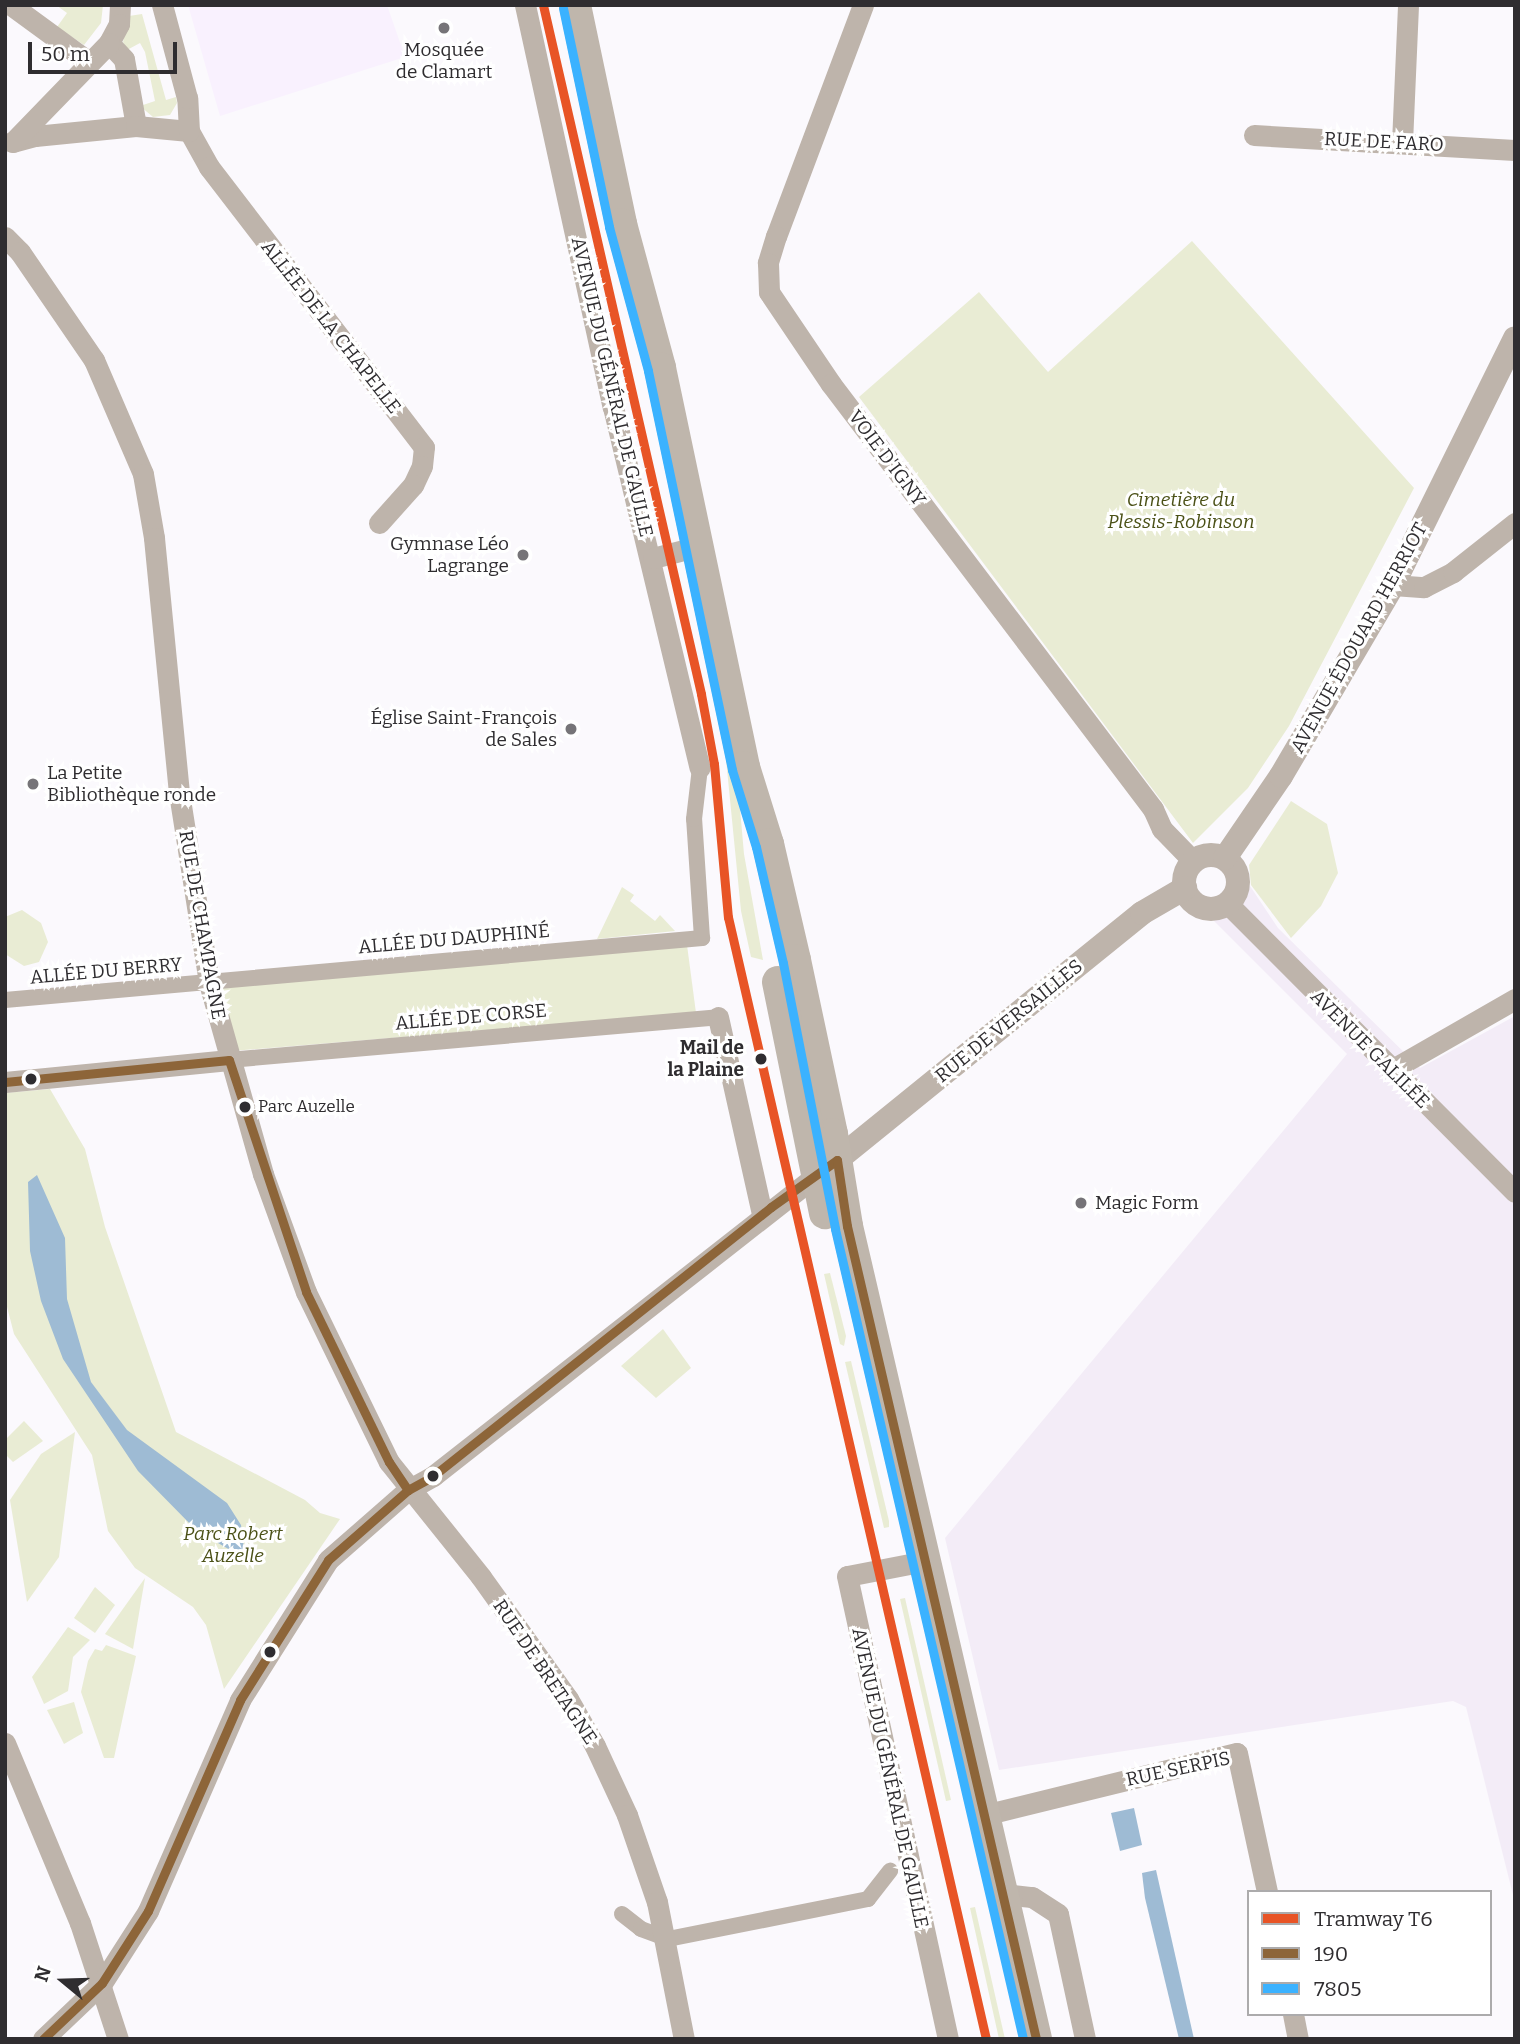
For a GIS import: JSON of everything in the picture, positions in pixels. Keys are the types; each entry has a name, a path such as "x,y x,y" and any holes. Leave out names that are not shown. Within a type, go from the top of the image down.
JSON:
{"main road":[{"path":"575,5 624,236 662,379 695,547 744,766 768,844 827,1167 849,1236 1015,2039"},
{"path":"916,1562 984,1815 1036,2039"}],"street":[{"path":"11,5 89,62"},
{"path":"9,146 109,43 119,24 120,5"},
{"path":"9,146 35,136 136,126 189,131 187,98 162,5"},
{"name":"AVENUE DU GÉNÉRAL DE GAULLE","path":"525,5 613,407 653,558 700,768"},
{"name":"VOIE D'IGNY","path":"863,5 776,236 768,263 769,292 831,384 1138,791 1177,848 1193,861"},
{"path":"1402,143 1408,5"},
{"path":"109,43 124,59 136,126"},
{"name":"ALLÉE DE LA CHAPELLE","path":"189,131 209,167 424,447 422,466 413,485 379,523"},
{"name":"RUE DE FARO","path":"1254,135 1515,150"},
{"name":"RUE DE CHAMPAGNE","path":"5,237 20,252 94,360 143,474 179,793 209,983 229,1060 306,1292 389,1462 408,1490"},
{"name":"AVENUE ÉDOUARD HERRIOT","path":"1480,410 1515,322"},
{"name":"AVENUE ÉDOUARD HERRIOT","path":"1225,858 1281,776 1394,585 1515,338"},
{"path":"1394,585 1424,587 1454,572 1515,523"},
{"path":"653,558 695,547"},
{"name":"ALLÉE DU DAUPHINÉ","path":"209,983 702,938 694,819 700,768"},
{"path":"1209,854 1225,858 1238,880 1227,903 1202,907 1185,888 1185,874 1193,861 1209,854"},
{"name":"RUE DE VERSAILLES","path":"827,1167 1142,913 1185,888"},
{"name":"AVENUE GALILÉE","path":"1227,903 1515,1192"},
{"name":"ALLÉE DU BERRY","path":"5,1000 209,983"},
{"path":"1391,1070 1515,999"},
{"path":"718,1017 762,1214"},
{"name":"ALLÉE DE CORSE","path":"229,1060 718,1017"},
{"path":"5,1082 229,1060"},
{"path":"43,2039 102,1983 148,1911 262,1660 328,1560 408,1490 433,1476 762,1214 827,1167"},
{"name":"RUE DE BRETAGNE","path":"408,1490 481,1577 576,1713 626,1815 676,1937 684,2039"},
{"name":"AVENUE DU GÉNÉRAL DE GAULLE","path":"916,1562 847,1576 948,2039"},
{"path":"5,1743 12,1777 102,1983 118,2039"},
{"name":"RUE SERPIS","path":"984,1815 1237,1753 1267,1890"},
{"path":"622,1914 641,1929 676,1937 868,1899 890,1871"},
{"path":"1002,1894 1032,1897 1059,1914 1085,2039"},
{"path":"1293,2016 1298,2039"}],"shaded area":[{"path":"188,5 387,5 405,57 220,116"},
{"path":"1250,886 1278,928 1420,1068 1515,1016 1515,1903 1466,1707 1453,1701 999,1770 945,1538 1347,1054 1209,916"}],"green space":[{"path":"56,5 103,5 101,23 84,45 57,27 67,13"},
{"path":"142,14 166,100 176,97 177,103 170,115 153,117 140,106 155,101 145,52 140,43 127,50 123,42 129,16"},
{"name":"Cimetière du Plessis-Robinson","path":"1192,241 1414,488 1289,726 1248,788 1193,843 859,397 979,292 1048,372"},
{"path":"725,749 738,786 744,854 763,960 751,957 741,911"},
{"path":"1291,801 1327,824 1338,873 1321,906 1291,938 1251,885 1249,865"},
{"path":"622,887 634,895 630,901 655,921 660,915 675,931 597,939"},
{"path":"22,910 41,923 48,942 39,962 24,966 5,954 5,917"},
{"path":"687,945 696,1013 232,1051 220,985"},
{"name":"Parc Robert Auzelle","path":"50,1089 85,1149 105,1227 176,1432 305,1500 320,1513 340,1519 224,1689 206,1625 193,1607 135,1568 108,1531 92,1455 14,1334 5,1299 5,1093"},
{"path":"830,1273 846,1336 844,1346 840,1344 824,1274"},
{"path":"663,1329 691,1368 656,1398 621,1366"},
{"path":"851,1361 889,1527 884,1528 845,1362"},
{"path":"24,1421 43,1441 13,1462 5,1454 5,1440"},
{"path":"75,1432 59,1557 27,1602 10,1500 41,1454"},
{"path":"145,1578 133,1649 105,1634"},
{"path":"95,1587 115,1605 95,1633 74,1618"},
{"path":"905,1598 951,1800 946,1801 900,1599"},
{"path":"68,1627 90,1640 73,1657 68,1691 44,1704 32,1677"},
{"path":"106,1645 136,1656 114,1758 104,1758 81,1692 88,1661 95,1649 102,1651"},
{"path":"74,1702 83,1733 64,1744 47,1710"},
{"path":"975,1907 1005,2039 999,2039 970,1908"}],"water":[{"path":"37,1175 65,1238 67,1299 91,1382 127,1430 227,1503 241,1525 244,1548 239,1555 197,1531 138,1471 63,1359 41,1301 30,1251 28,1182"},
{"path":"1134,1808 1142,1845 1120,1851 1111,1813"},
{"path":"1156,1870 1194,2039 1179,2039 1145,1898 1142,1873"}],"tram line":[{"name":"T6","path":"543,5 701,694 714,764 728,917 986,2039"}],"transit line":[{"name":"7805","path":"563,8 609,227 648,371 732,770 756,847 783,963 835,1229 1023,2039"},
{"name":"190","path":"5,1082 229,1060 306,1292 389,1462 408,1490"},
{"name":"190","path":"43,2039 102,1983 148,1911 240,1700 328,1560 408,1490 433,1476 771,1207 837,1160 847,1226 1036,2039"}],"place":[{"name":"Mosquée de Clamart","path":"444,28"},
{"name":"Gymnase Léo Lagrange","path":"523,555"},
{"name":"Église Saint-François de Sales","path":"571,729"},
{"name":"La Petite Bibliothèque ronde","path":"33,784"},
{"name":"Mail de la Plaine","path":"761,1059"},
{"name":"Parc Auzelle","path":"245,1107"},
{"name":"Magic Form","path":"1081,1203"}]}
